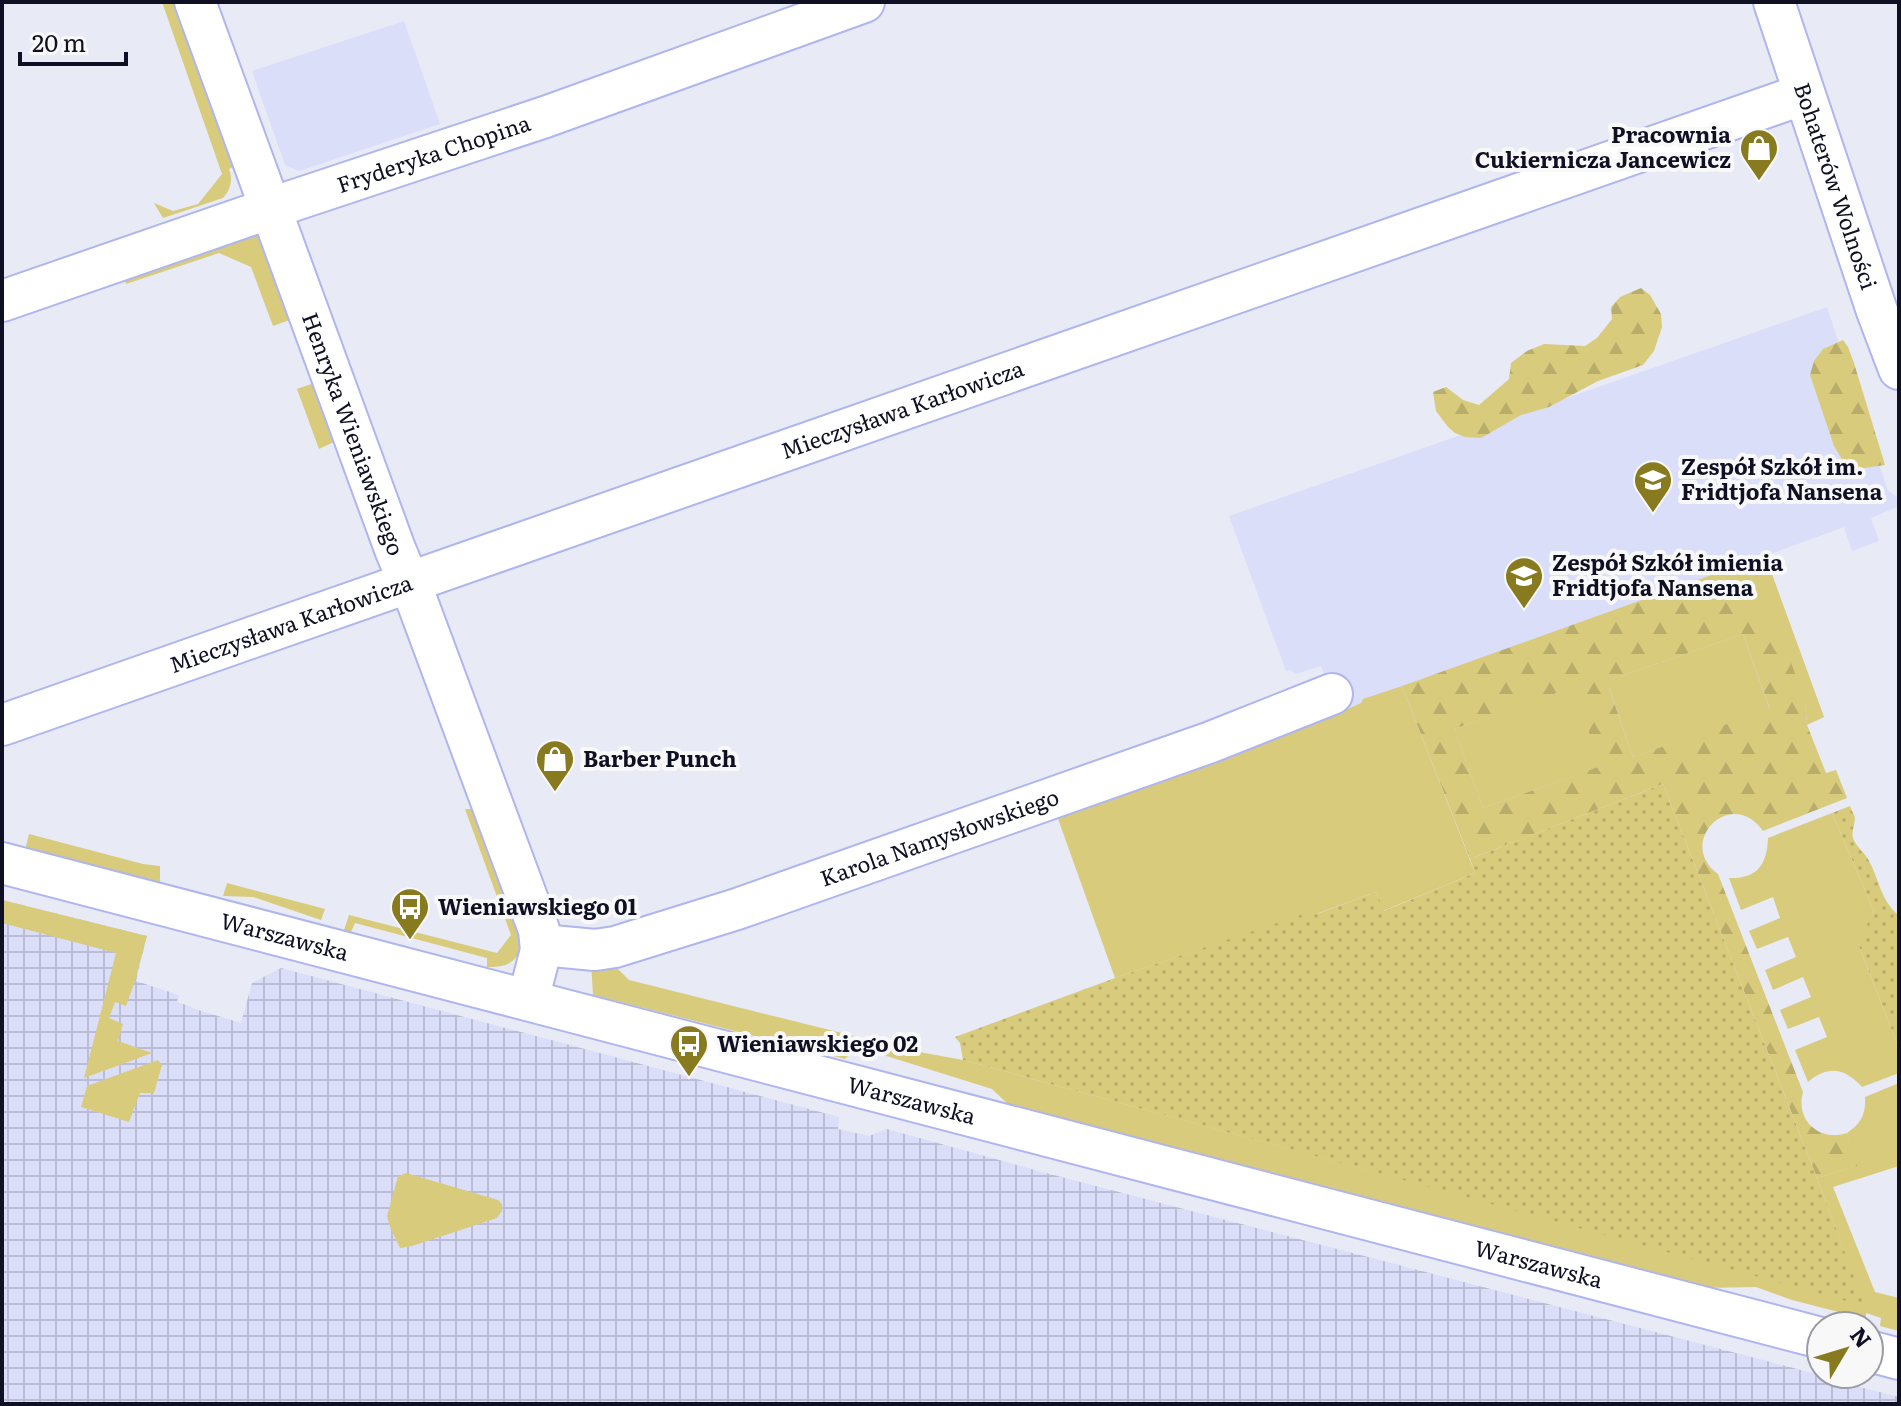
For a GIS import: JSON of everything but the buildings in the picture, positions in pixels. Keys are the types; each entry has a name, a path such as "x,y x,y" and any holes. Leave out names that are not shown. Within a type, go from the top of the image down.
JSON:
{"street":[{"name":"Henryka Wieniawskiego","path":"195,2 542,945"},
{"name":"Fryderyka Chopina","path":"2,301 545,117 864,2"},
{"name":"Bohaterów Wolności","path":"1774,2 1899,369"},
{"name":"Mieczysława Karłowicza","path":"2,725 1804,94"},
{"name":"Karola Namysłowskiego","path":"542,945 595,950 615,947 737,909 1211,742 1332,694"},
{"name":"Warszawska","path":"2,863 1805,1334"},
{"path":"528,1000 542,945"}],"shaded area":[{"path":"404,21 440,124 299,171 285,165 252,71"},
{"name":"Zespół Szkół imienia Fridtjofa Nansena","path":"1827,307 1885,482 1888,490 1899,499 1899,506 1871,518 1879,541 1852,551 1844,527 1765,556 1824,717 1470,859 1402,687 1364,699 1362,703 1339,713 1321,666 1296,674 1286,671 1229,516"},
{"path":"2,900 147,936 136,981 179,995 177,1002 192,1008 241,1023 252,983 281,968 839,1117 838,1129 869,1136 887,1129 1805,1371 1805,1390 1872,1390 1899,1397 1899,1404 2,1404"}],"green space":[{"path":"162,2 178,2 237,165 229,169 230,184 223,198 163,218 154,203 173,211 198,204 222,174"},
{"path":"255,234 261,236 295,318 273,326 251,267 219,253 126,284 124,275"},
{"path":"1641,288 1650,295 1661,314 1662,327 1654,351 1643,365 1598,381 1549,407 1521,415 1481,438 1455,433 1436,411 1433,392 1446,387 1463,400 1479,405 1509,379 1511,363 1527,351 1544,344 1585,346 1597,338 1612,319 1611,307 1620,297"},
{"path":"1843,340 1854,363 1885,465 1857,469 1843,461 1834,446 1810,375 1814,361 1823,349"},
{"path":"317,382 338,440 319,449 297,389"},
{"path":"1765,555 1824,717 1807,725 1805,702 1743,596 1717,573"},
{"path":"1717,573 1743,596 1787,651 1805,702 1807,725 1826,773 1836,770 1847,798 1763,831 1750,818 1736,814 1723,816 1712,824 1702,848 1706,861 1718,874 1803,1092 1801,1102 1806,1120 1819,1132 1847,1133 1857,1166 1817,1178 1663,784 1470,859 1402,686","holes":["1743,634 1770,709 1633,757 1609,688 1615,685 1613,679","1573,687 1601,766 1483,808 1454,729"]},
{"path":"1743,634 1770,710 1633,757 1609,687 1613,679"},
{"path":"1402,686 1475,873 1383,911 1376,892 1115,978 1057,816 1339,713 1361,703 1363,699"},
{"path":"1573,686 1602,766 1483,808 1454,729"},
{"path":"1663,784 1865,1306 963,1060 960,1043 955,1037 1115,978 1315,910 1317,914 1376,892 1384,911 1475,873 1470,859"},
{"path":"1850,806 1855,818 1854,841 1868,859 1887,902 1899,916 1899,1049 1859,946 1874,911 1832,813"},
{"path":"465,809 476,809 523,932 521,948 510,963 487,967 487,958 355,923 351,932 344,930 349,915 497,953 511,935"},
{"path":"1832,813 1874,911 1859,946 1899,1049 1899,1073 1862,1087 1849,1076 1836,1071 1822,1073 1808,1082 1795,1050 1827,1037 1819,1017 1788,1029 1780,1010 1811,997 1803,977 1773,990 1765,970 1796,957 1788,937 1757,949 1749,931 1780,918 1773,897 1741,910 1729,878 1747,876 1759,868 1768,838"},
{"path":"29,834 160,866 160,884 28,850"},
{"path":"227,883 325,909 321,920 253,897 223,896"},
{"path":"2,900 147,936 126,1006 115,1002 109,1018 123,1024 118,1041 152,1053 84,1078 116,953 2,923"},
{"path":"591,962 616,967 629,980 914,1051 963,1060 1864,1305 1817,1178 1856,1166 1847,1133 1862,1118 1865,1097 1899,1083 1899,1166 1833,1187 1875,1292 1899,1298 1899,1331 1885,1327 1885,1310 1831,1310 1756,1287 1703,1288 1009,1105 992,1089 861,1048 845,1059 593,995"},
{"path":"158,1060 162,1065 154,1093 140,1093 129,1122 81,1107 87,1086"},
{"path":"406,1173 498,1200 502,1211 497,1218 400,1248 387,1216 398,1176"}],"place":[{"name":"Pracownia Cukiernicza Jancewicz","path":"1759,182"},
{"name":"Zespół Szkół im. Fridtjofa Nansena","path":"1653,514"},
{"name":"Zespół Szkół imienia Fridtjofa Nansena","path":"1524,610"},
{"name":"Barber Punch","path":"555,793"},
{"name":"Wieniawskiego 01","path":"410,941"},
{"name":"Wieniawskiego 02","path":"689,1078"}]}
